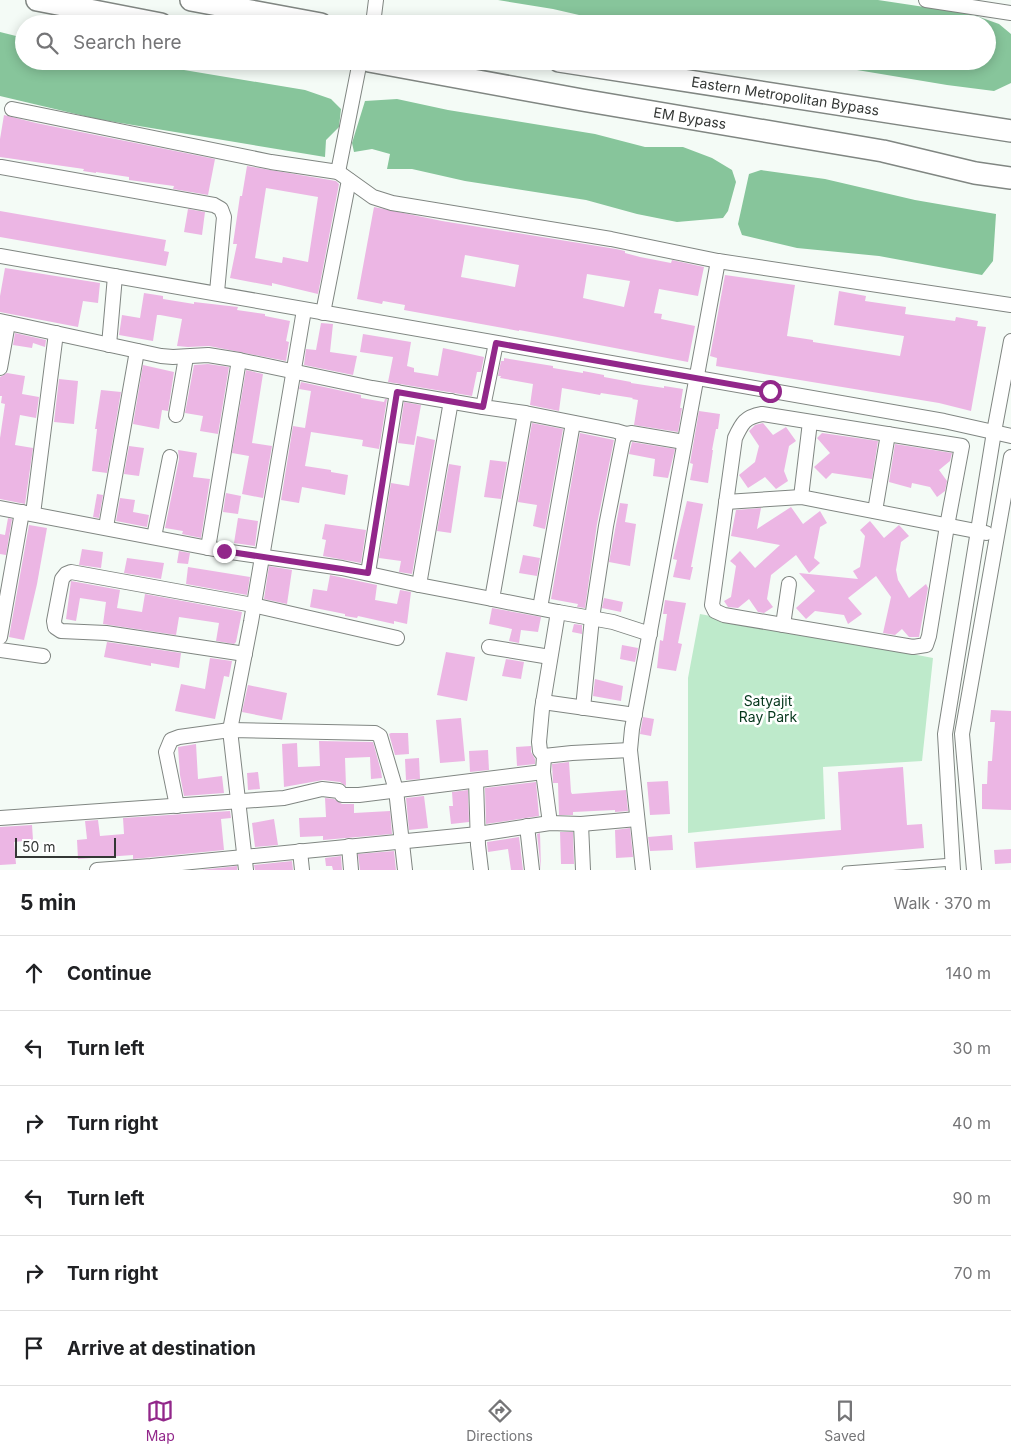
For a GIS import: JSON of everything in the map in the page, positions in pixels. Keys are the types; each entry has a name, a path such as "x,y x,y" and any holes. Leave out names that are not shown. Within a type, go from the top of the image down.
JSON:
{"main road":[{"path":"37,0 114,15"},
{"path":"191,0 272,15"},
{"name":"EM Bypass","path":"418,70 883,151 975,173 1011,178"},
{"name":"Eastern Metropolitan Bypass","path":"617,70 1011,131"}],"street":[{"path":"374,15 376,0"},
{"path":"926,0 1011,13"},
{"path":"322,313 359,70"},
{"path":"12,109 343,176 373,197 392,203 611,238 718,261 1011,305"},
{"path":"2,167 214,205 221,209 224,217 217,292"},
{"path":"0,256 217,292 304,310 944,421 1011,436"},
{"path":"643,870 630,750 718,261"},
{"path":"109,345 115,276"},
{"path":"245,863 230,730 245,654 304,310"},
{"path":"0,368 4,322 161,356 186,357 208,355 239,360 397,392 626,434 684,442"},
{"path":"0,637 6,564 27,513 56,333"},
{"path":"1011,341 944,734 953,866 974,865 962,734 1011,457"},
{"path":"483,407 496,343"},
{"path":"106,527 137,351"},
{"path":"176,415 186,357"},
{"path":"208,548 239,360"},
{"path":"368,573 397,392"},
{"path":"418,585 451,401"},
{"path":"492,599 525,414"},
{"path":"762,414 810,422 962,446 926,645 913,647 724,615 715,611 712,605 726,502 736,438 742,424 751,416 762,414"},
{"path":"801,497 810,422"},
{"path":"540,608 573,423"},
{"path":"582,708 592,618 606,526 626,434"},
{"path":"876,511 888,434"},
{"path":"154,537 170,457"},
{"path":"726,502 801,497 997,534"},
{"path":"0,508 208,548 368,573 418,585 613,622 650,634"},
{"path":"245,654 106,633 61,631 55,627 54,621 62,579 71,572 253,605 397,638"},
{"path":"783,625 790,584"},
{"path":"550,823 543,772 544,756 540,751 539,742 543,702 558,612"},
{"path":"489,647 550,657"},
{"path":"0,650 43,656"},
{"path":"957,664 974,667"},
{"path":"543,702 635,715"},
{"path":"177,806 166,752 171,740 180,736 230,730 375,733 380,736 396,790 405,870"},
{"path":"544,756 572,752 630,750"},
{"path":"0,818 284,798 322,789 339,791 342,795 359,795 543,772"},
{"path":"476,780 478,834 482,870"},
{"path":"97,870 245,863 300,851 478,834 550,823 581,824 637,819"},
{"path":"581,824 583,870"},
{"path":"527,826 532,870"},
{"path":"349,846 352,870"},
{"path":"300,851 302,870"}],"lane":[{"path":"846,870 953,866"}],"green space":[{"name":"Satyajit Ray Park","path":"700,614 933,658 922,761 823,767 825,819 688,833 688,678"}],"shaded area":[{"path":"498,0 878,0 974,15 579,15"},
{"path":"996,23 1011,34 1011,83 994,91 857,70 996,70"},
{"path":"0,32 15,36 15,70 184,70 305,90 331,99 341,109 339,127 326,140 325,157 97,119 0,96"},
{"path":"397,99 448,110 595,134 645,147 683,147 712,158 732,170 736,182 728,211 723,218 677,222 637,214 586,200 465,181 412,169 387,169 390,154 372,149 354,152 352,143 365,101"},
{"path":"761,170 825,179 915,200 996,214 993,261 982,275 879,256 797,248 742,235 738,224 749,174"}],"building":[{"path":"4,115 215,159 208,195 173,189 174,186 129,180 129,177 0,157 0,139"},
{"path":"247,166 336,181 339,184 318,294 272,283 272,286 230,278 237,244 233,244 240,196 242,196","holes":["266,188 318,197 308,262 283,257 282,263 255,258"]},
{"path":"374,207 442,221 616,249 640,257 671,263 672,260 704,267 698,296 659,289 654,313 662,314 661,319 695,326 688,362 404,310 405,305 383,301 382,304 357,299","holes":["465,255 519,265 515,287 461,277","587,274 630,281 624,307 583,298"]},
{"path":"188,209 205,212 202,235 184,232"},
{"path":"0,211 166,240 164,251 169,252 166,266 0,237"},
{"path":"5,268 100,283 98,303 83,301 78,327 0,312 0,296"},
{"path":"725,275 795,285 787,336 813,340 813,342 900,356 904,336 834,325 839,291 866,296 865,301 906,307 905,314 955,321 956,317 978,321 977,326 986,327 971,411 939,403 716,366 717,358 710,356"},
{"path":"144,293 163,296 163,299 194,304 194,302 238,307 237,310 265,314 265,316 290,321 286,341 289,342 286,361 209,346 177,346 182,319 160,315 157,315 153,341 119,335 122,315 140,318"},
{"path":"321,323 333,324 330,352 357,356 353,375 304,365 306,349 316,350"},
{"path":"15,333 46,340 45,347 33,343 32,348 13,345"},
{"path":"363,334 411,342 407,366 414,368 414,372 438,376 443,348 484,357 481,372 477,372 472,396 388,382 393,357 360,352"},
{"path":"504,358 553,366 553,368 604,375 604,377 631,383 683,389 678,432 634,425 638,400 633,398 601,393 600,395 562,388 559,411 530,405 533,384 500,378 501,376 498,376 501,361 504,361"},
{"path":"208,364 229,367 218,434 200,431 203,416 185,413 194,365"},
{"path":"143,365 174,372 168,411 162,410 159,429 133,424"},
{"path":"246,370 263,374 252,443 272,446 263,498 242,494 249,456 232,453"},
{"path":"7,373 25,376 22,394 39,397 36,418 20,415 15,445 33,448 25,504 0,499 0,438 5,404 1,403 0,377"},
{"path":"59,379 78,381 74,424 54,422"},
{"path":"301,382 361,395 361,398 384,402 387,399 379,449 362,446 363,440 311,432 305,466 348,475 345,495 302,487 299,503 281,500 293,426 305,428 311,391 299,389"},
{"path":"101,390 121,392 107,473 92,471 97,429 95,429"},
{"path":"404,402 421,405 414,445 398,443"},
{"path":"699,411 720,414 712,450 708,483 690,480 693,464 690,463"},
{"path":"532,423 563,429 545,529 533,526 537,505 518,502"},
{"path":"763,423 773,435 786,427 796,441 789,446 784,471 788,481 776,489 765,477 748,488 739,475 755,462 759,446 749,431 755,425"},
{"path":"580,433 614,440 597,524 585,608 577,607 578,604 551,599"},
{"path":"822,433 878,441 872,479 832,473 826,479 814,467 830,453 817,438"},
{"path":"417,436 435,440 412,574 399,572 401,561 379,558 391,483 409,486"},
{"path":"632,442 675,449 668,478 653,476 655,459 629,454"},
{"path":"895,444 952,453 950,461 939,470 947,481 945,491 937,497 930,487 912,483 911,488 889,482"},
{"path":"129,446 144,448 139,476 124,474"},
{"path":"178,450 197,453 193,477 210,479 201,538 182,534 183,531 165,528 179,459"},
{"path":"490,460 507,462 501,499 484,497"},
{"path":"449,464 461,466 451,533 437,531"},
{"path":"226,493 241,496 238,514 223,512"},
{"path":"97,494 103,495 99,518 93,517"},
{"path":"120,498 135,500 133,512 149,515 147,527 116,521"},
{"path":"687,501 703,504 690,580 673,577 677,560 673,559"},
{"path":"620,503 628,504 625,522 636,524 630,566 609,562"},
{"path":"791,507 803,524 820,511 827,523 820,527 814,558 820,563 809,573 796,555 771,575 767,599 773,607 764,613 758,612 749,599 738,608 728,607 724,601 731,597 736,566 730,561 740,551 755,568 780,545 731,536 736,510 761,508 757,529"},
{"path":"8,518 12,519 6,555 0,554 0,534 5,535"},
{"path":"238,518 258,521 255,546 234,543"},
{"path":"870,521 884,538 899,525 909,536 901,542 896,570 898,580 909,598 926,584 928,588 919,637 909,637 902,629 895,635 883,633 891,597 876,576 848,598 862,614 848,624 844,615 815,611 806,619 796,608 815,591 799,573 858,579 853,571 860,567 865,536 860,530"},
{"path":"325,524 366,530 361,563 323,556 326,540 322,539"},
{"path":"29,525 47,528 24,640 9,637"},
{"path":"82,549 103,552 101,568 79,565"},
{"path":"179,551 190,553 188,564 177,563"},
{"path":"523,555 540,558 537,576 519,573"},
{"path":"127,558 164,563 161,579 124,573"},
{"path":"269,566 292,570 287,604 264,599"},
{"path":"188,567 250,577 247,595 186,584"},
{"path":"330,575 377,585 375,600 397,604 400,590 411,592 407,624 394,621 394,624 358,616 357,618 345,616 345,614 310,607 313,589 327,591"},
{"path":"71,581 120,590 117,608 142,612 145,594 242,612 236,642 234,644 216,641 219,623 179,617 176,635 103,624 106,602 80,598 76,621 66,619"},
{"path":"604,598 623,602 621,612 602,608"},
{"path":"665,600 686,603 678,643 682,644 676,671 657,668 660,640 663,641 667,614 663,614"},
{"path":"492,608 541,617 538,632 521,630 519,643 509,641 512,629 489,624"},
{"path":"574,624 582,625 582,634 572,632"},
{"path":"107,642 181,653 179,668 151,663 151,666 104,657"},
{"path":"622,645 638,648 635,662 620,659"},
{"path":"446,652 475,657 467,701 437,695"},
{"path":"210,658 232,661 229,677 224,676 215,719 175,711 181,684 205,689"},
{"path":"506,659 524,662 521,679 502,676"},
{"path":"595,679 623,686 621,701 593,696"},
{"path":"248,685 287,693 282,720 242,712"},
{"path":"991,710 1011,711 1011,810 982,809 982,784 987,784 988,761 992,761 995,722 990,722"},
{"path":"643,717 654,719 651,736 640,734"},
{"path":"461,718 465,761 440,763 436,720"},
{"path":"408,733 409,754 395,755 389,734"},
{"path":"319,741 373,742 382,778 371,779 370,757 345,758 346,786 340,782 323,780 284,787 282,744 297,743 298,767 320,766"},
{"path":"196,744 198,779 222,776 224,793 184,796 178,747"},
{"path":"531,746 535,764 517,766 516,747"},
{"path":"488,750 489,770 470,772 469,751"},
{"path":"419,758 420,779 406,780 405,759"},
{"path":"569,762 572,794 626,790 628,811 573,812 573,815 559,815 558,783 553,783 552,764"},
{"path":"903,767 907,825 922,824 924,848 696,868 694,842 841,830 838,772"},
{"path":"258,772 260,789 248,790 247,773"},
{"path":"668,781 670,814 650,815 647,782"},
{"path":"536,782 539,816 486,824 485,788"},
{"path":"468,790 469,822 451,824 449,806 453,806 452,792"},
{"path":"424,796 428,828 409,830 406,798"},
{"path":"325,798 334,799 342,804 354,804 354,813 390,811 392,834 323,840 323,836 300,837 299,818 326,817"},
{"path":"230,811 231,818 221,819 224,850 133,859 133,855 78,859 77,840 87,839 85,821 98,820 100,836 124,834 123,818"},
{"path":"274,819 278,845 255,847 252,823"},
{"path":"32,825 33,840 14,842 16,864 0,865 0,827"},
{"path":"630,828 633,857 616,858 615,830"},
{"path":"560,832 573,832 574,864 561,864"},
{"path":"540,833 541,870 537,834"},
{"path":"672,835 673,850 650,851 648,837"},
{"path":"519,837 523,870 511,870 508,849 488,852 487,842"},
{"path":"1011,849 1011,863 995,864 994,850"},
{"path":"394,851 396,870 360,870 358,854"},
{"path":"341,856 342,870 333,870 332,866 326,866 325,858"},
{"path":"292,861 293,870 255,870 254,865"},
{"path":"237,866 237,870 200,870"}],"route":[{"path":"224,551 368,573 397,392 483,407 496,343 770,391"}]}
